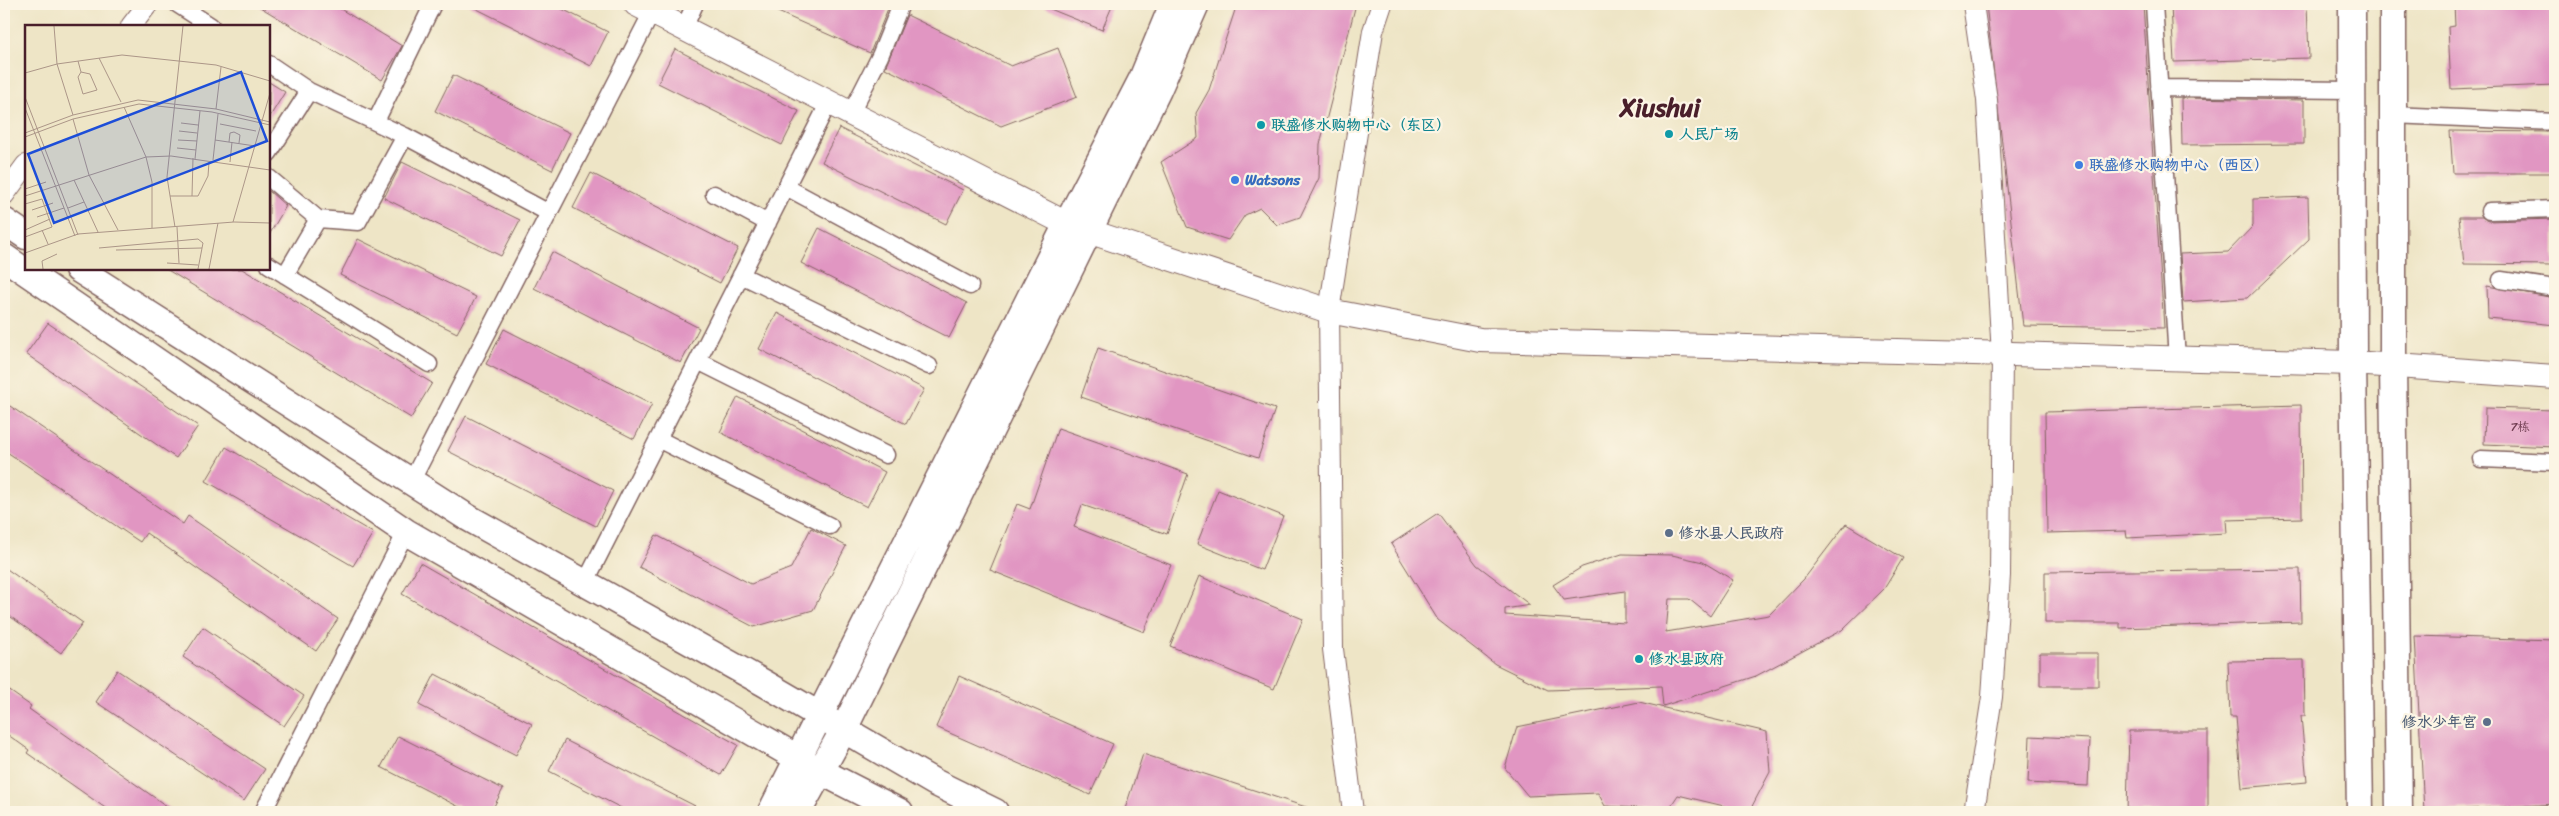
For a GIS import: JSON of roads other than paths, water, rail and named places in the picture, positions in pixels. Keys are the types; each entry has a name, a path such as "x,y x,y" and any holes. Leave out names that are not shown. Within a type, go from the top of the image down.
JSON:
{"main road":[{"path":"771,812 809,765 844,729 1077,228 1173,4"},
{"path":"798,812 821,716 1077,228 1158,90 1196,4"},
{"path":"2352,4 2353,363 2360,812"},
{"path":"2392,4 2393,366 2399,812"},
{"path":"644,8 1077,228 1329,311 1480,340 2353,363 2555,377"},
{"path":"4,221 25,235"},
{"path":"4,257 406,532 809,765 900,812"},
{"path":"80,270 465,516 844,729 934,782 995,812"}],"street":[{"path":"132,25 148,4"},
{"path":"177,4 209,25"},
{"path":"376,121 433,4"},
{"path":"684,28 695,4"},
{"path":"851,113 880,56 901,4"},
{"path":"1353,812 1333,649 1329,311 1372,40 1382,4"},
{"path":"1973,4 1987,100 2002,354 2000,575 1992,697 1974,812"},
{"path":"2154,4 2177,359"},
{"path":"411,482 549,213 644,8"},
{"path":"270,65 309,90 376,121 549,213"},
{"path":"2159,88 2351,90"},
{"path":"270,151 309,90"},
{"path":"584,583 829,102"},
{"path":"2392,115 2555,122"},
{"path":"270,179 318,219 358,222 405,136"},
{"path":"4,195 25,166"},
{"path":"786,188 970,286"},
{"path":"714,194 768,223"},
{"path":"2489,211 2555,209"},
{"path":"285,275 318,219"},
{"path":"270,266 429,364"},
{"path":"741,275 929,366"},
{"path":"2501,280 2555,288"},
{"path":"698,361 886,455"},
{"path":"658,439 830,526"},
{"path":"2481,459 2555,462"},
{"path":"263,812 406,532"}],"place":[{"name":"联盛修水购物中心（东区）","path":"1261,125"},
{"name":"人民广场","path":"1669,134"},
{"name":"联盛修水购物中心（西区）","path":"2079,165"},
{"name":"Watsons","path":"1235,180"},
{"name":"修水县人民政府","path":"1669,533"},
{"name":"修水县政府","path":"1639,659"},
{"name":"修水少年宫","path":"2487,722"}],"district":[{"name":"Xiushui","path":"1660,107"}]}
